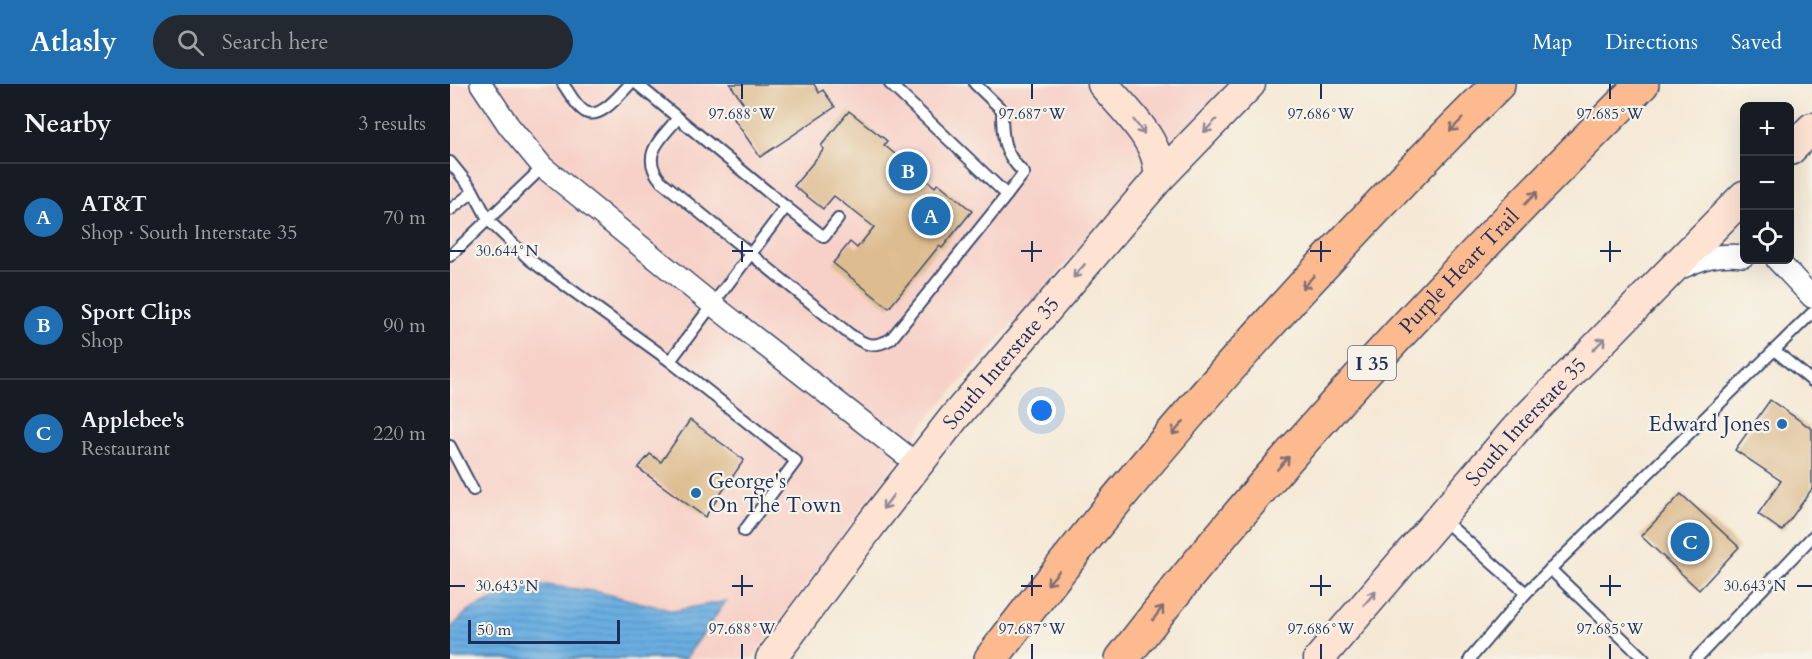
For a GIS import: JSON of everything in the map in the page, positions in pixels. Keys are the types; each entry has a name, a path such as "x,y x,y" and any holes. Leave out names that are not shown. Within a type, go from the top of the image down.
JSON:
{"highway":[{"path":"991,659 1040,594 1136,477 1264,328 1423,158 1498,84"},
{"name":"Purple Heart Trail","path":"1122,659 1168,599 1250,501 1393,340 1642,84"}],"main road":[{"path":"1103,84 1143,132 1160,166 1159,178"},
{"name":"South Interstate 35","path":"771,659 917,464 1159,178 1250,84"},
{"path":"1794,146 1812,128"},
{"name":"South Interstate 35","path":"1319,659 1516,429 1740,200"}],"street":[{"path":"481,84 509,126 543,167 713,305 917,464"},
{"path":"1668,274 1694,261 1723,253 1740,255"},
{"path":"1776,264 1812,297"}],"lane":[{"path":"563,84 582,110 589,114 605,108 630,84"},
{"path":"637,84 824,237 838,219"},
{"path":"890,84 1007,195"},
{"path":"678,118 653,151 650,162 653,171 661,181 848,333 863,344 879,345 891,339 1024,173 1012,162 1005,150 1002,110 975,84"},
{"path":"450,162 473,192 489,221 530,260 670,362 796,461 744,531"},
{"path":"450,256 543,167"},
{"path":"450,184 460,176"},
{"path":"450,210 473,192"},
{"path":"670,362 786,207"},
{"path":"1470,659 1526,593 1812,313"},
{"path":"1774,350 1812,381"},
{"path":"450,446 473,490"},
{"path":"1439,517 1526,593"},
{"path":"1696,659 1812,537"},
{"path":"1550,569 1644,659"}],"shaded area":[{"path":"450,84 1228,84 929,417 753,659 450,659"}],"water":[{"path":"530,583 599,592 673,611 726,601 685,659 450,659 450,629 468,611"}],"building":[{"path":"730,84 814,84 819,93 823,90 835,107 760,157 734,119 748,110"},
{"path":"849,111 887,141 884,145 935,187 938,183 972,211 942,248 939,246 889,308 833,263 850,242 857,248 874,227 834,196 823,209 794,186 824,149 821,146"},
{"path":"1770,400 1812,429 1812,489 1782,531 1758,514 1781,481 1735,450"},
{"name":"George's On The Town","path":"690,420 744,460 705,517 638,468 650,454 661,462"},
{"path":"1681,494 1739,547 1699,590 1641,536"}],"place":[{"name":"Sport Clips","path":"908,171"},
{"name":"AT&T","path":"931,216"},
{"name":"Edward Jones","path":"1782,424"},
{"name":"George's On The Town","path":"696,493"},
{"name":"Applebee's","path":"1690,542"}]}
